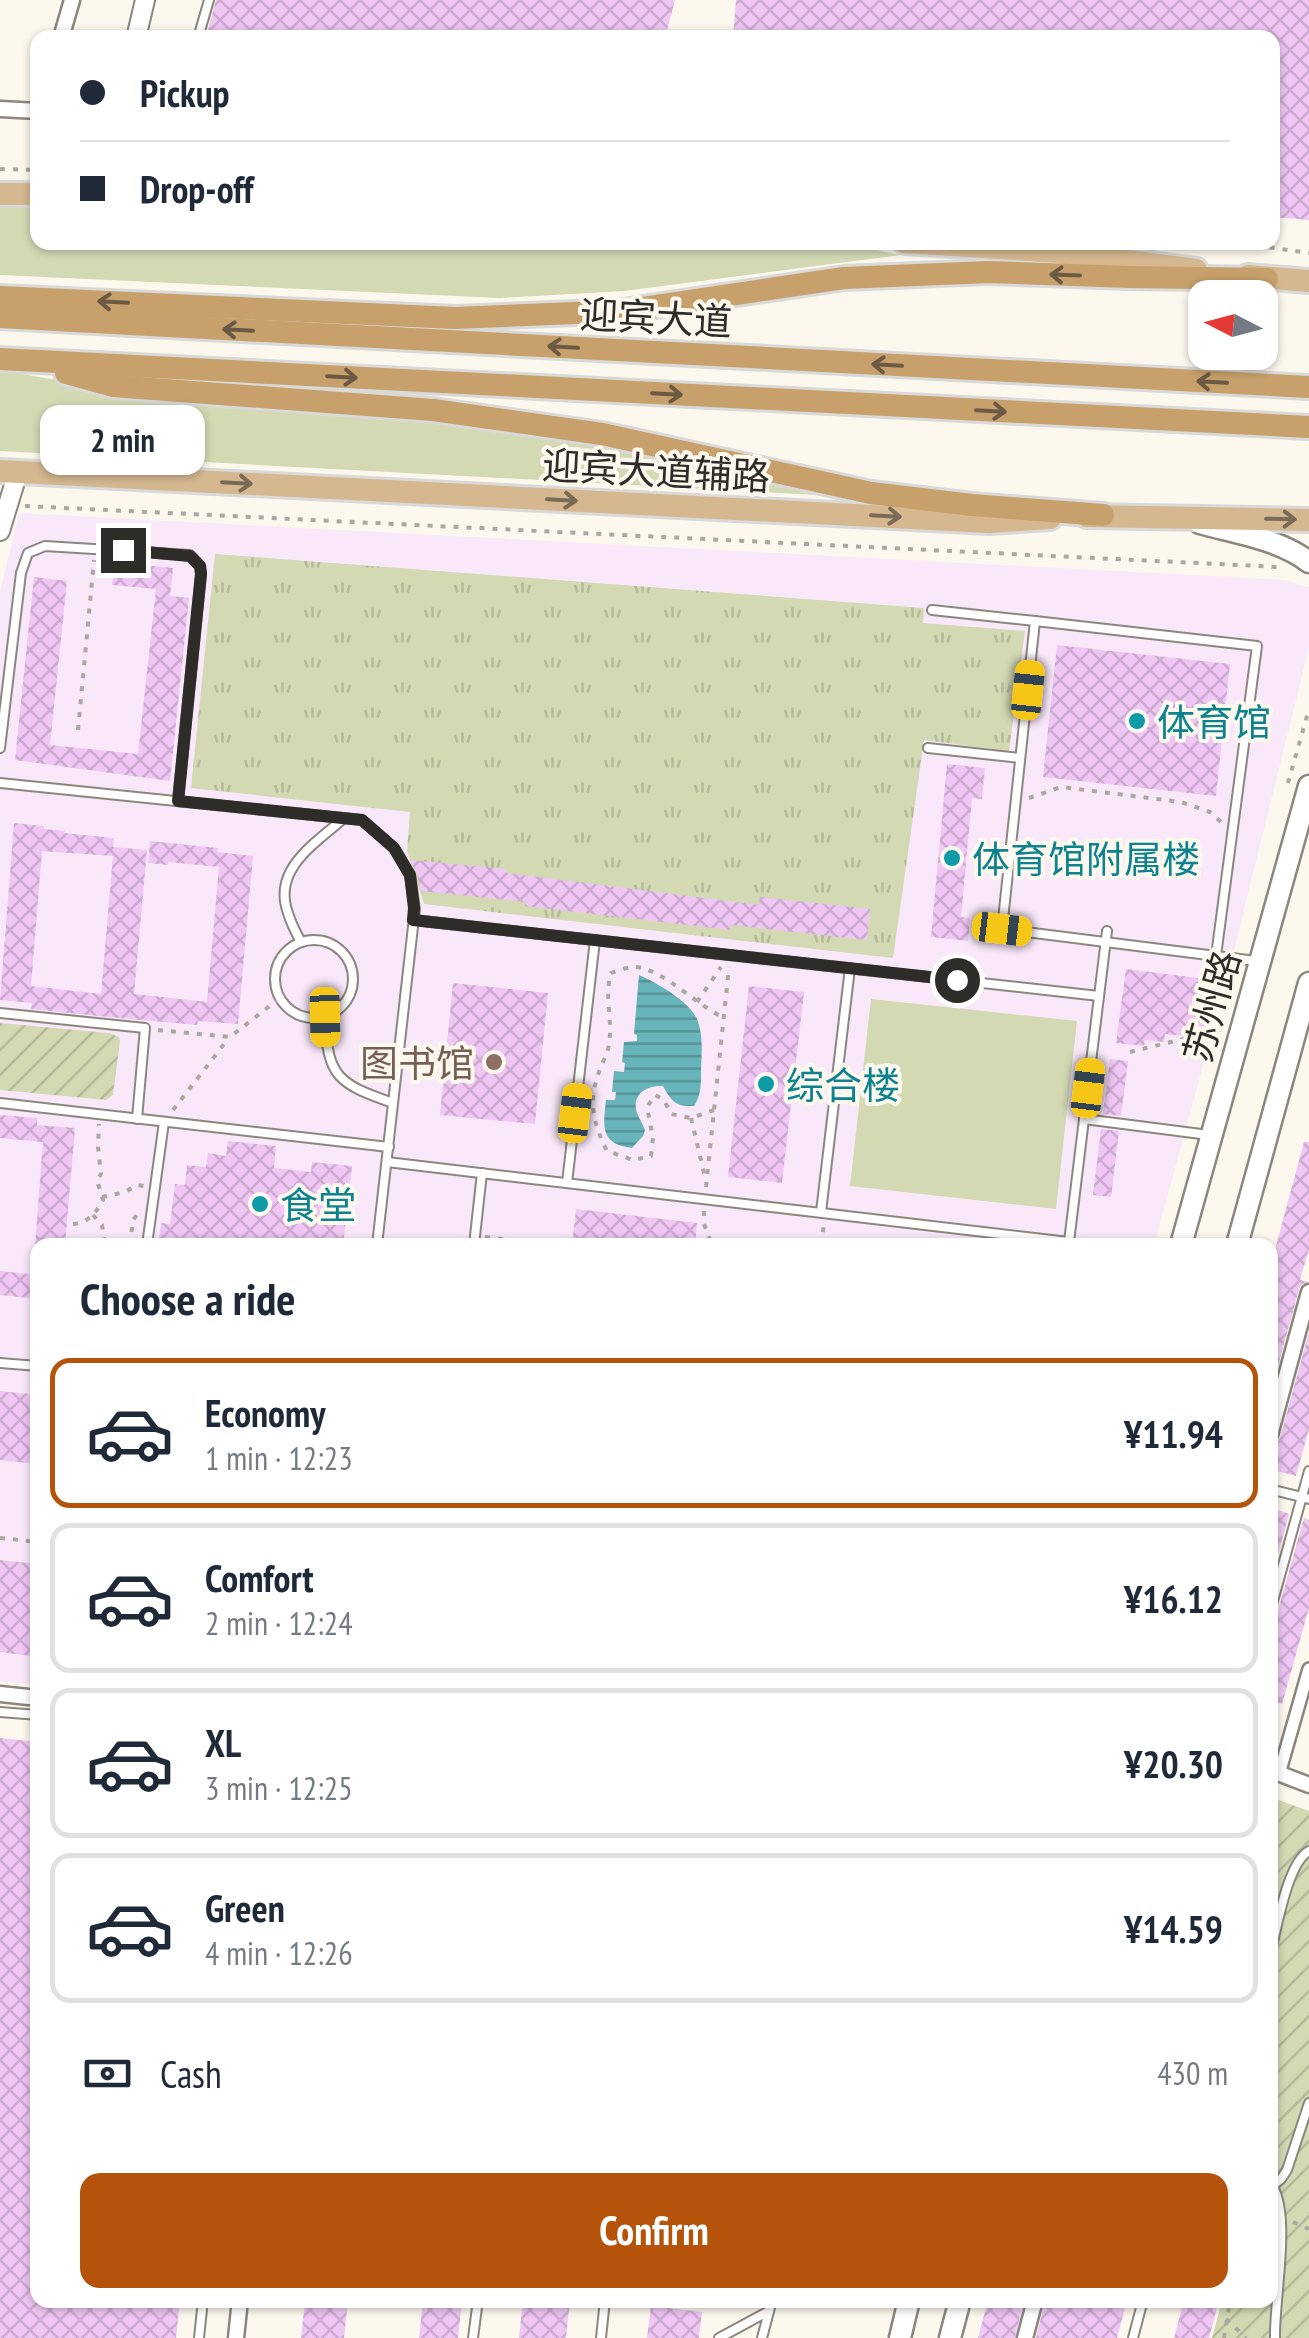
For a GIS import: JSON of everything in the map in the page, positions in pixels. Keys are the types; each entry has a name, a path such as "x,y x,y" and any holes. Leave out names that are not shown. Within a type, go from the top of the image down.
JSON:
{"highway":[{"path":"0,297 455,318 623,311 880,276 988,272 1267,279"},
{"name":"迎宾大道","path":"0,317 1309,387"},
{"path":"10,360 113,386 434,410 602,434 872,493 1103,515"},
{"name":"迎宾大道","path":"10,360 1309,427"}],"main road":[{"path":"0,194 30,194"},
{"path":"1028,250 1309,281"},
{"name":"迎宾大道辅路","path":"9,472 989,522 1103,515 1309,520"},
{"path":"1179,517 1298,553 1300,565"},
{"name":"苏州路","path":"1183,1238 1309,786"},
{"path":"1240,1238 1304,1019 1309,983"},
{"path":"900,2338 907,2308"},
{"path":"950,2338 958,2308"}],"street":[{"path":"64,30 72,0"},
{"path":"138,30 145,0"},
{"path":"0,109 30,111"},
{"path":"0,531 7,506 9,472"},
{"path":"1278,1406 1309,1292"},
{"path":"1278,1763 1309,1669"},
{"path":"0,1694 30,1697"},
{"path":"1278,1773 1309,1786"},
{"path":"236,2338 239,2308"},
{"path":"1025,2338 1033,2308"}],"lane":[{"path":"200,30 209,0"},
{"path":"0,748 21,573 28,553 45,546 190,556 200,566 201,574 178,801"},
{"path":"932,610 1257,646 1216,956"},
{"path":"1035,621 1002,929 1106,936 1260,962"},
{"path":"928,748 1020,758"},
{"path":"0,782 362,820 394,848 410,875 414,908 378,1238"},
{"path":"300,942 286,911 285,882 292,866 344,818"},
{"path":"413,920 1099,996"},
{"path":"1069,1238 1106,936"},
{"path":"313,940 337,947 346,956 354,980 346,1003 336,1012 312,1019 299,1016 280,998 276,972 289,949 313,940"},
{"path":"568,1183 595,940"},
{"path":"823,1213 850,968"},
{"path":"0,1013 146,1028 137,1118"},
{"path":"325,1017 326,1048 342,1080 355,1090 394,1103"},
{"path":"0,1103 389,1147"},
{"path":"1084,1119 1212,1135"},
{"path":"148,1238 164,1122"},
{"path":"387,1162 1024,1238"},
{"path":"475,1238 482,1173"},
{"path":"0,1362 30,1365"},
{"path":"1278,1586 1305,1498 1309,1470"},
{"path":"1278,1490 1305,1498"},
{"path":"0,1712 30,1714"},
{"path":"1278,1925 1291,1877 1302,1854 1309,1851"},
{"path":"1278,2181 1287,2170 1309,2103"},
{"path":"1278,2200 1278,2289"},
{"path":"200,2338 202,2308"},
{"path":"474,2338 477,2308"},
{"path":"601,2338 604,2308"},
{"path":"762,2338 771,2308"},
{"path":"1132,2338 1141,2308"},
{"path":"1275,2338 1277,2308"},
{"path":"719,2338 770,2311"}],"path":[{"path":"0,169 30,170"},
{"path":"1280,249 1309,253"},
{"path":"7,506 1300,565"},
{"path":"78,730 95,548"},
{"path":"1016,804 1061,787 1164,800 1210,812 1232,832"},
{"path":"696,1002 730,955"},
{"path":"709,1238 704,1224 704,1199 730,955"},
{"path":"714,1110 691,1118 671,1114 664,1100 655,1095 648,1107 653,1138 651,1156 633,1160 607,1151 597,1132 592,1096 609,1044 607,986 611,973 632,966 650,970 723,1018"},
{"path":"164,1122 230,1036 280,998"},
{"path":"146,1028 230,1036"},
{"path":"1130,1052 1220,1030"},
{"path":"73,1224 84,1223 103,1200 97,1180 101,1174 100,1114"},
{"path":"691,1118 706,1183"},
{"path":"102,1197 137,1185 151,1186"},
{"path":"822,1238 823,1213"},
{"path":"93,1215 102,1224 104,1238"},
{"path":"0,1538 30,1541"},
{"path":"1224,2338 1228,2308"},
{"path":"1226,2318 1246,2338"}],"shaded area":[{"path":"19,513 1284,580 1309,587 1309,648 1228,974 1156,1238 30,1238 30,1684 0,1681 0,591"}],"green space":[{"path":"0,204 30,204 30,250 875,250 901,255 624,291 500,298 0,275"},
{"path":"0,370 101,388 559,433 836,496 0,451"},
{"path":"215,554 924,608 923,623 1025,631 1009,751 924,740 893,958 424,904 407,851 410,812 191,788"},
{"path":"871,999 1077,1021 1056,1209 850,1186"},
{"path":"0,1023 119,1037 113,1095 106,1100 0,1090"},
{"path":"1278,1800 1309,1811 1309,2338 1212,2338 1220,2308 1278,2308"}],"water":[{"path":"639,975 680,999 693,1012 702,1043 701,1082 694,1106 675,1102 663,1086 642,1092 636,1106 645,1130 632,1148 609,1138 604,1118 606,1100 615,1100 614,1071 624,1072 624,1042 637,1041 634,1034"}],"building":[{"path":"216,0 675,0 667,30 208,30"},
{"path":"736,0 1309,0 1309,220 1280,218 1280,30 734,30"},
{"path":"114,562 173,568 170,596 189,598 170,781 15,760 34,577 67,581 50,745 138,754 156,589 112,585"},
{"name":"体育馆","path":"1057,645 1230,664 1216,796 1043,777"},
{"name":"体育馆附属楼","path":"947,764 985,768 982,799 972,798 961,917 970,918 968,941 931,937"},
{"path":"14,823 114,838 113,847 147,850 134,994 207,1002 219,867 148,863 150,841 253,856 238,1024 198,1021 197,1025 98,1016 31,1009 32,1003 0,1000","holes":["42,851 113,856 101,994 31,986"]},
{"path":"410,860 506,869 506,873 759,905 760,897 870,909 867,940 731,925 730,930 421,891"},
{"path":"1126,969 1214,980 1207,1027 1186,1024 1185,1036 1165,1034 1164,1042 1145,1040 1144,1046 1116,1043"},
{"name":"图书馆","path":"453,983 548,993 535,1124 440,1115"},
{"name":"综合楼","path":"749,986 804,992 782,1183 728,1177"},
{"path":"1110,1059 1128,1061 1121,1116 1103,1114"},
{"path":"0,1115 37,1118 37,1125 75,1128 66,1238 36,1238 43,1142 0,1138"},
{"path":"1101,1129 1119,1131 1111,1197 1093,1195"},
{"name":"食堂","path":"228,1141 276,1146 274,1168 311,1172 312,1162 352,1166 344,1238 159,1238 161,1223 170,1224 175,1184 185,1185 187,1165 206,1167 208,1153 226,1156"},
{"path":"1304,1142 1309,1142 1309,1249 1300,1280 1309,1282 1299,1289 1278,1366 1278,1238"},
{"path":"576,1209 697,1223 696,1238 573,1238"},
{"path":"0,1271 30,1274 30,1298 0,1295"},
{"path":"1309,1332 1309,1429 1296,1476 1278,1471 1280,1438"},
{"path":"0,1391 30,1394 30,1463 0,1460"},
{"path":"1278,1510 1289,1514 1278,1555"},
{"path":"1304,1518 1309,1520 1309,1608 1282,1704 1278,1703 1278,1610"},
{"path":"0,1560 30,1563 30,1656 0,1652"},
{"path":"0,1738 30,1741 30,2308 179,2308 176,2338 0,2338"},
{"path":"304,2308 347,2308 344,2338 301,2338"},
{"path":"422,2308 461,2308 458,2338 419,2338"},
{"path":"522,2308 569,2308 566,2338 519,2338"},
{"path":"651,2308 702,2312 699,2338 647,2338"},
{"path":"986,2308 1022,2308 1015,2338 978,2338"},
{"path":"1043,2308 1125,2308 1117,2338 1036,2338"},
{"path":"1182,2308 1217,2308 1209,2338 1174,2338"}],"place":[{"name":"体育馆","path":"1137,721"},
{"name":"体育馆附属楼","path":"952,858"},
{"name":"图书馆","path":"494,1062"},
{"name":"综合楼","path":"766,1084"},
{"name":"食堂","path":"260,1204"}],"route":[{"path":"123,550 190,556 200,566 178,801 362,820 394,848 410,875 413,920 957,980"}]}
